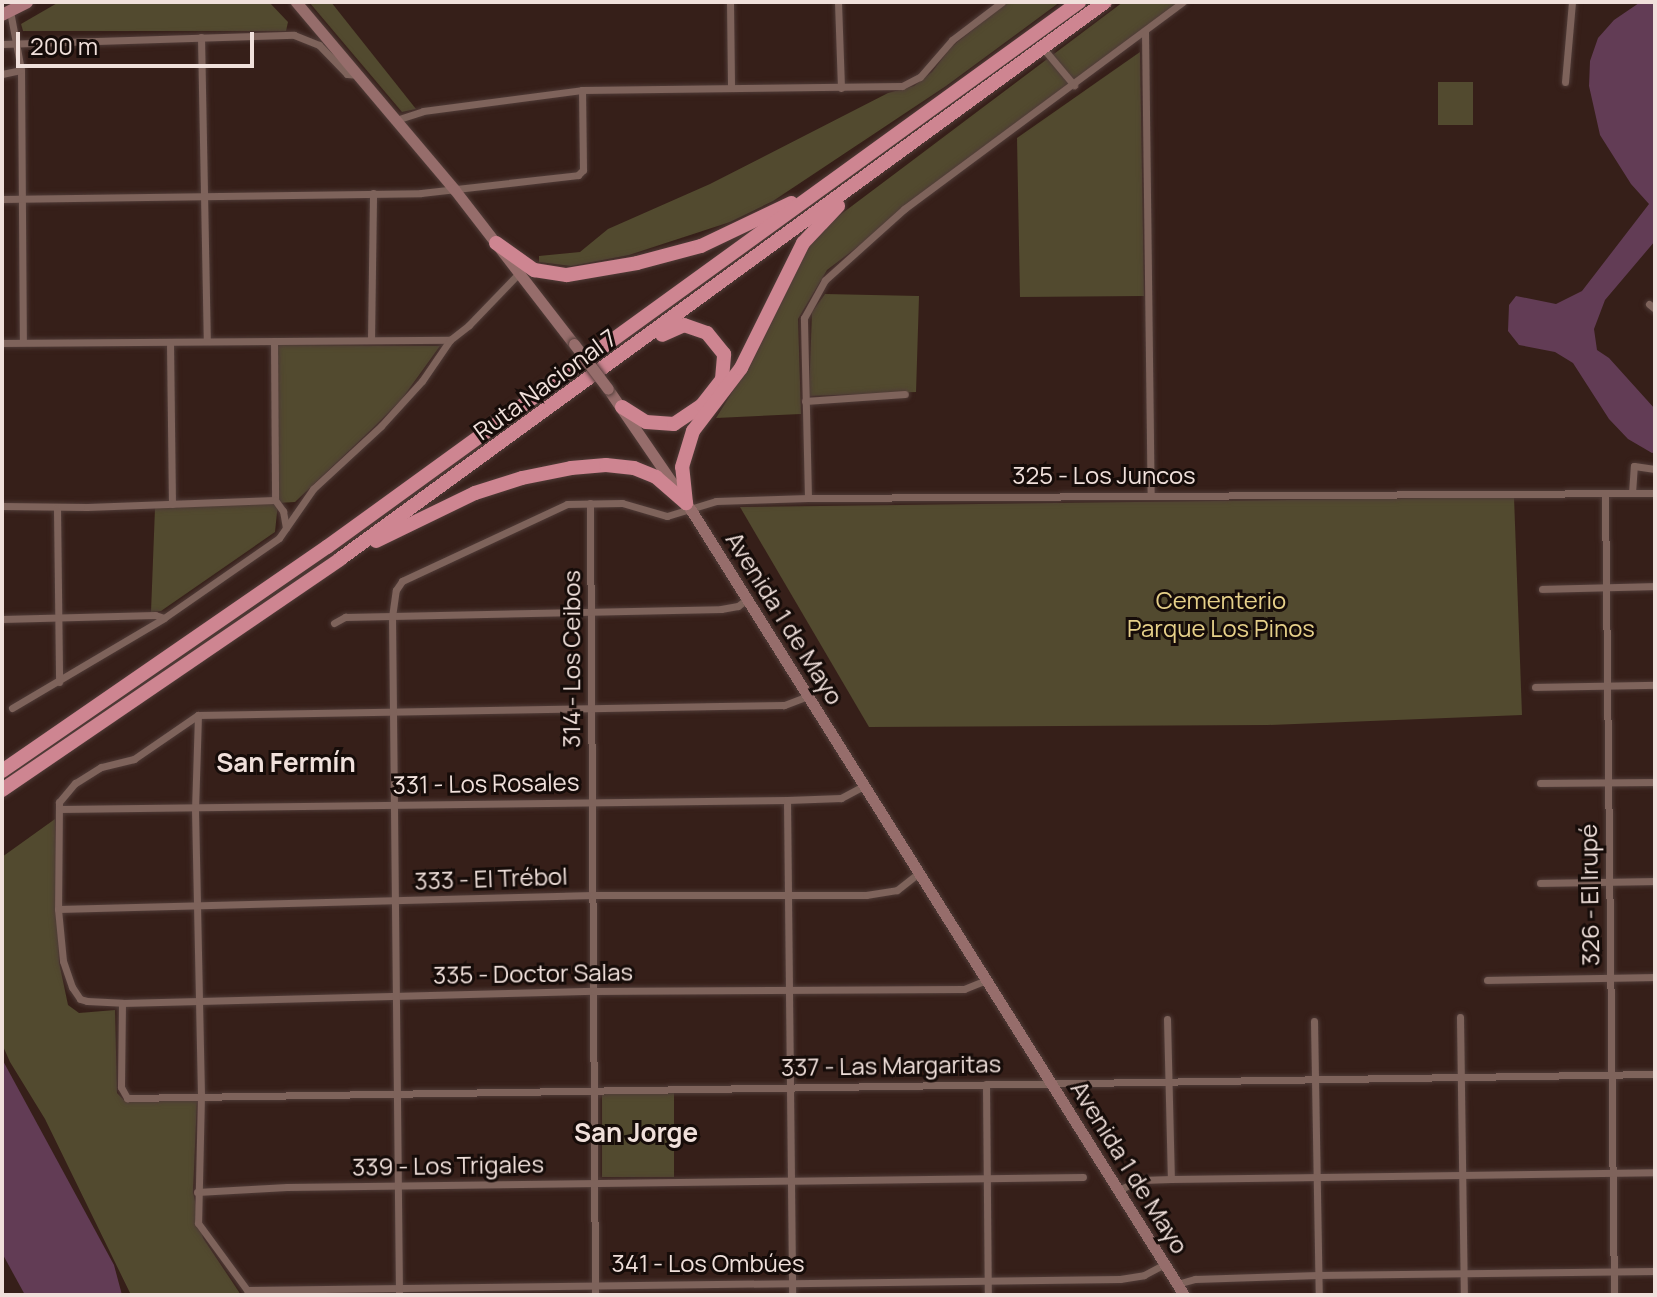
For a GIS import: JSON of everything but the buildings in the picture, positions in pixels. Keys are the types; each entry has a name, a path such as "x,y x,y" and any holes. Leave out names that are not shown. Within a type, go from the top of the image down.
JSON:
{"highway":[{"name":"Ruta Nacional 7","path":"2,771 327,547 1079,2"},
{"name":"Ruta Nacional 7","path":"2,790 340,559 1105,2"},
{"path":"689,506 682,467 693,431 741,368 803,243 882,165"},
{"path":"496,243 525,265 547,274 567,275 637,263 722,239 851,170"},
{"path":"622,407 656,425 685,420 716,390 725,364 716,341 691,326 676,328 632,348"},
{"path":"340,559 475,493 522,478 571,468 606,465 634,468 656,477 689,506"}],"main road":[{"path":"6,13 27,2"},
{"name":"Avenida 1 de Mayo","path":"296,2 454,189 622,407 689,506 1184,1295"}],"street":[{"path":"730,2 731,87"},
{"path":"838,2 841,88"},
{"path":"396,120 423,111 582,90 902,86 920,77 952,40 1002,2"},
{"path":"808,498 804,318 817,291 897,214 1183,2"},
{"path":"1565,82 1572,2"},
{"path":"6,13 21,70 23,342"},
{"path":"1145,31 1151,494"},
{"path":"201,37 207,340"},
{"path":"2,44 304,37 319,45 347,74 359,75"},
{"path":"1042,47 1074,85"},
{"path":"2,74 21,70"},
{"path":"2,199 373,193 454,189 578,175 583,170 582,90"},
{"path":"371,340 373,193"},
{"path":"12,708 164,618 273,543 286,530 313,489 409,397 450,340 519,273"},
{"path":"2,343 450,340"},
{"path":"274,341 275,500 283,511 286,530"},
{"path":"170,342 172,504"},
{"path":"805,401 905,394"},
{"path":"1632,493 1634,466 1655,469"},
{"name":"325 - Los Juncos","path":"392,617 396,590 402,581 558,507 590,503 622,503 667,516 689,506 716,501 808,498 1655,493"},
{"name":"326 - El Irupé","path":"1605,494 1614,1295"},
{"path":"2,506 57,508 275,500"},
{"name":"314 - Los Ceibos","path":"590,503 595,1295"},
{"path":"57,508 59,682"},
{"path":"1542,589 1655,586"},
{"path":"334,623 345,617 590,609 721,609 738,606 747,599"},
{"path":"2,619 155,615 164,618"},
{"path":"392,617 398,1292"},
{"path":"1535,687 1655,685"},
{"path":"58,909 59,809 62,795 101,767 134,759 198,715 784,705 808,696"},
{"path":"197,1192 201,1095 195,809 198,715"},
{"path":"1540,783 1655,782"},
{"name":"331 - Los Rosales","path":"59,809 787,800 841,798 864,786"},
{"path":"787,800 792,1295"},
{"name":"333 - El Trébol","path":"58,909 593,895 882,894 902,888 919,873"},
{"path":"1540,883 1655,881"},
{"name":"335 - Doctor Salas","path":"58,909 63,961 80,999 122,1003 594,991 964,989 986,980"},
{"path":"1487,980 1655,977"},
{"name":"337 - Las Margaritas","path":"122,1003 121,1087 127,1098 594,1088 1655,1074"},
{"path":"1460,1017 1464,1295"},
{"path":"1167,1019 1171,1179"},
{"path":"1314,1021 1319,1295"},
{"path":"986,1084 988,1295"},
{"path":"1118,1190 1142,1180 1171,1179 1655,1172"},
{"name":"339 - Los Trigales","path":"197,1192 398,1186 1083,1177"},
{"name":"341 - Los Ombúes","path":"197,1192 198,1223 247,1290 287,1293 595,1284 1127,1279 1165,1264"},
{"path":"1177,1284 1195,1279 1318,1275 1655,1271"}],"green space":[{"path":"59,2 269,2 288,22 286,31 23,31 21,24"},
{"path":"309,2 331,2 416,109 402,112"},
{"path":"1008,2 1060,2 946,86 773,201 730,222 629,255 571,266 539,262 539,256 580,252 608,229 710,184 888,93 914,86 932,72 951,47"},
{"path":"1123,2 1180,2 827,270 798,319 801,414 716,418 757,352 792,268 824,227"},
{"path":"1140,52 1144,296 1020,297 1017,138"},
{"path":"1438,82 1473,82 1473,125 1438,125"},
{"path":"825,294 919,296 916,392 809,396 812,312"},
{"path":"277,345 440,346 401,400 375,426 295,502 278,503 275,532 161,611 151,612 155,508 278,502"},
{"name":"Cementerio Parque Los Pinos","path":"1514,497 1522,715 1268,725 869,727 740,507"},
{"path":"55,819 59,962 68,1005 79,1013 115,1010 117,1093 124,1100 197,1100 193,1192 203,1238 241,1295 131,1295 45,1119 2,1044 2,857"},
{"name":"San Jorge","path":"602,1092 674,1092 674,1177 602,1177"}],"shaded area":[{"path":"1655,2 1655,241 1605,300 1594,329 1597,350 1609,358 1655,409 1655,452 1652,453 1628,439 1609,419 1573,363 1555,352 1519,345 1508,331 1509,305 1516,296 1556,304 1582,291 1649,204 1631,184 1600,135 1589,86 1590,61 1598,38 1614,20 1639,3"},
{"path":"2,1059 114,1265 122,1295 25,1295 2,1253"}],"district":[{"name":"San Fermín","path":"286,763"},
{"name":"San Jorge","path":"636,1133"}]}
